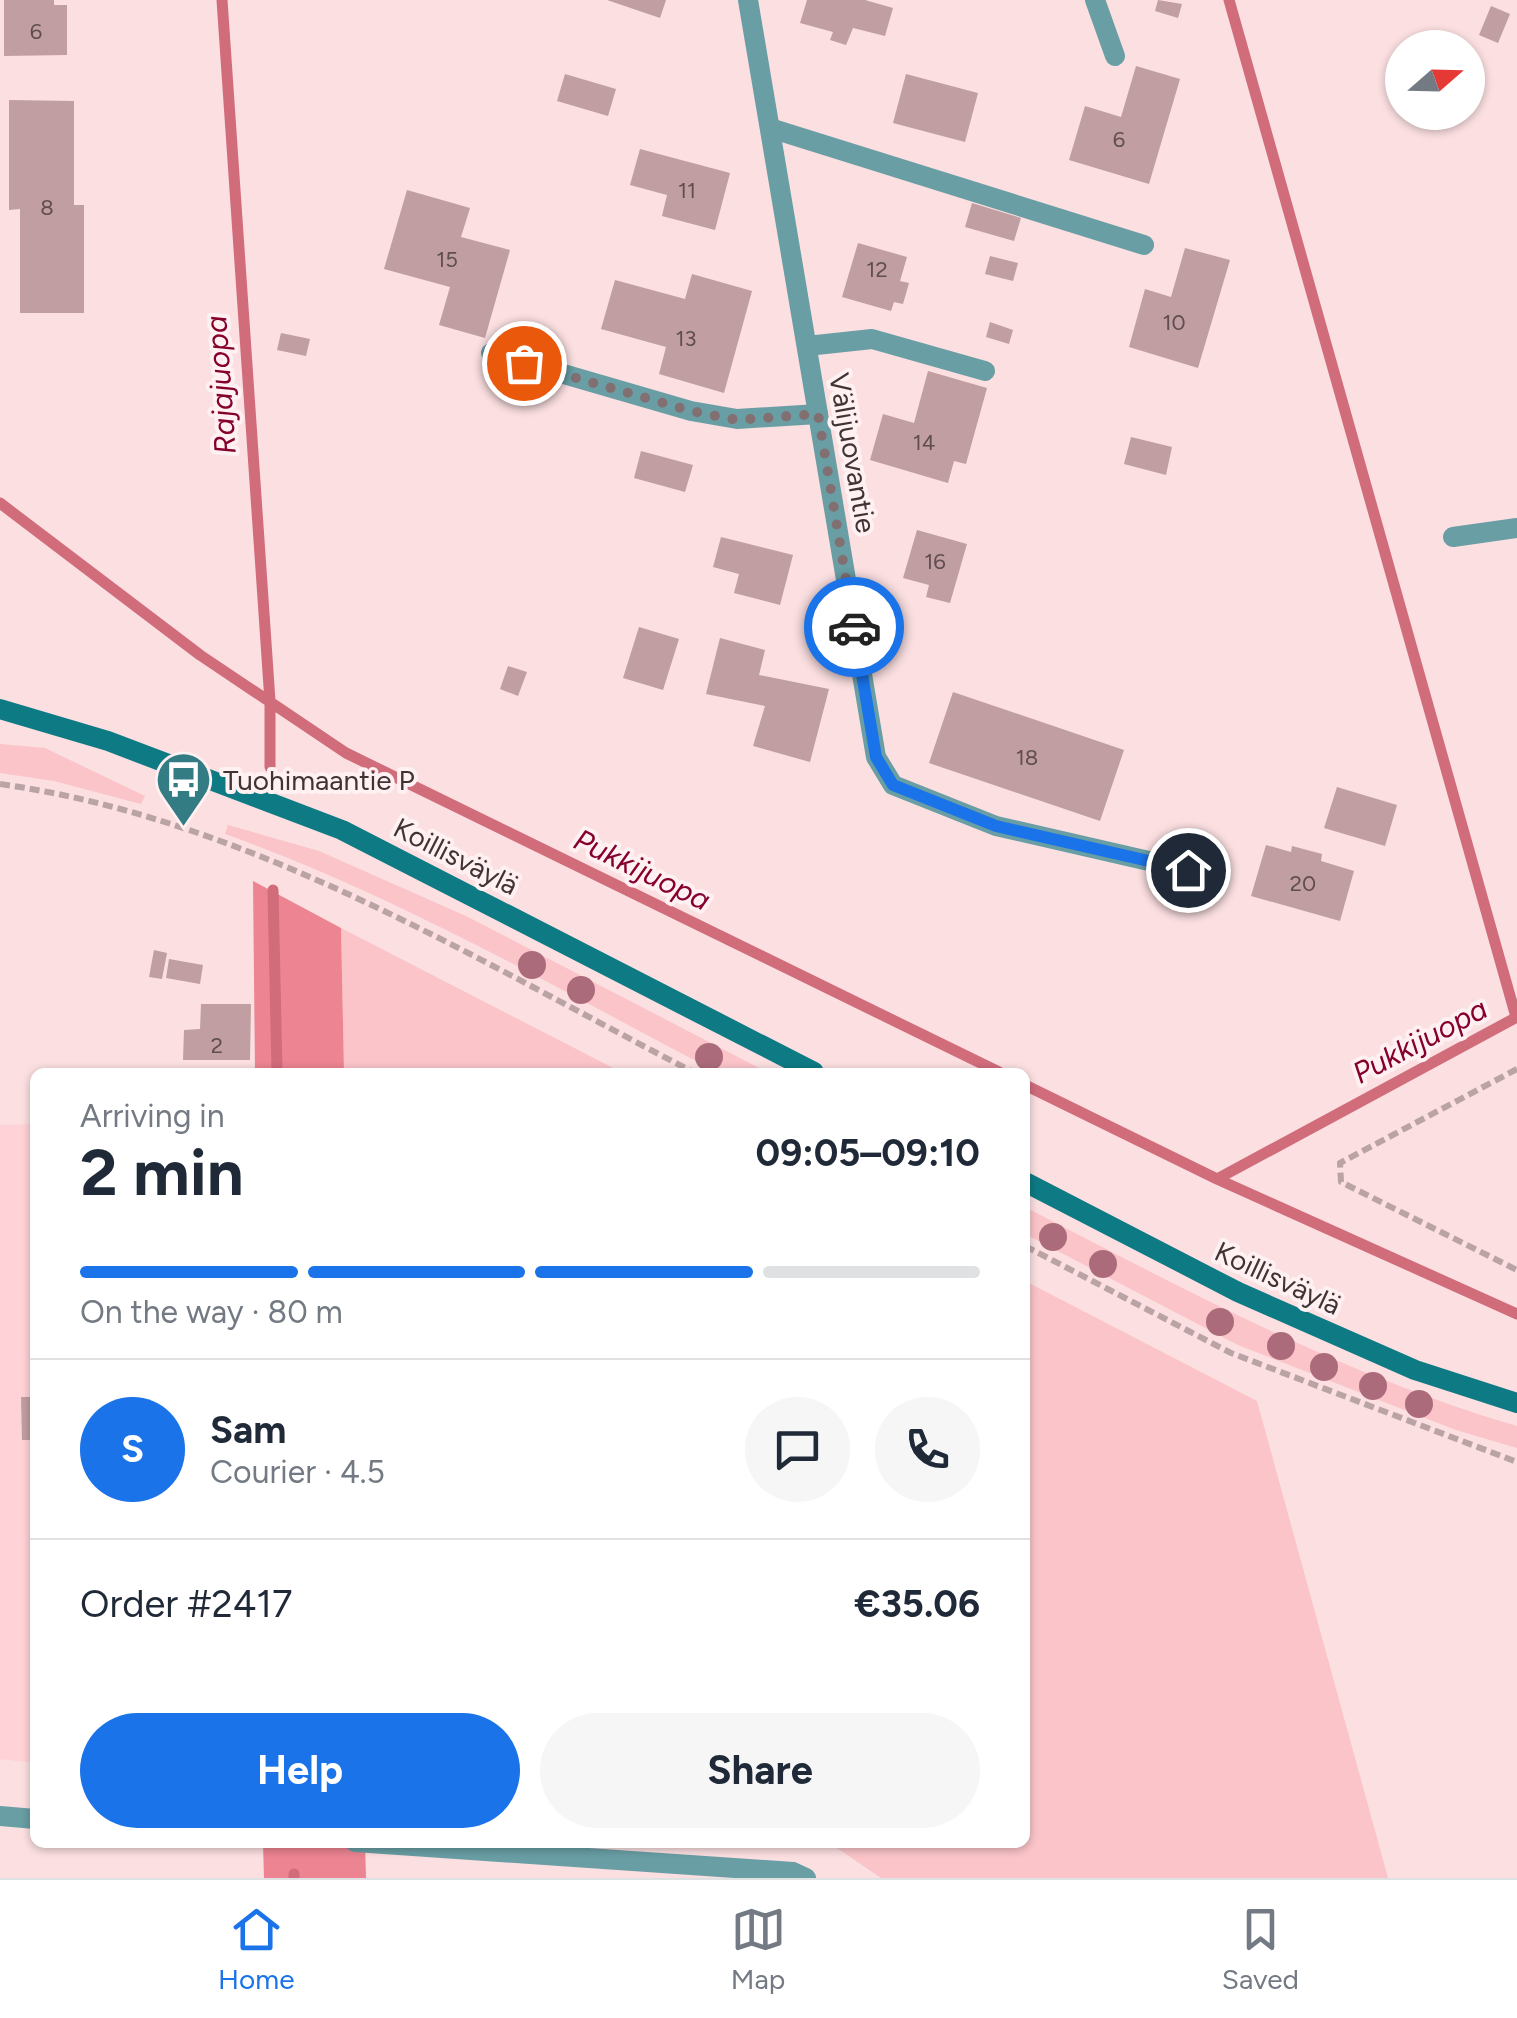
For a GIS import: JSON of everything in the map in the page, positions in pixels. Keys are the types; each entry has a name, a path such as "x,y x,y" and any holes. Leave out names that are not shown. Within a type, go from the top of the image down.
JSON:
{"main road":[{"name":"Koillisväylä","path":"0,709 108,741 342,830 806,1068"},
{"name":"Koillisväylä","path":"1030,1185 1238,1292 1415,1370 1517,1402"}],"street":[{"name":"Välijuovantie","path":"748,0 876,757 893,785 996,826 1188,870"},
{"path":"1096,0 1114,56"},
{"path":"770,128 1144,245"},
{"path":"807,346 872,339 985,372"},
{"path":"491,353 691,411 737,420 818,414"},
{"path":"1453,537 1517,528"},
{"path":"0,1816 30,1819"},
{"path":"443,1848 793,1872 806,1878"}],"path":[{"path":"0,784 48,790 184,829 272,862 365,901 685,1068"},
{"path":"1517,1070 1340,1163 1341,1182 1517,1270"},
{"path":"1030,1249 1231,1354 1517,1462"}],"shaded area":[{"path":"0,744 45,748 145,796 141,804 54,781 0,773"},
{"path":"228,825 319,851 468,917 759,1068 709,1068 414,914 225,834"},
{"path":"253,881 341,928 344,1068 255,1068"},
{"path":"341,928 613,1068 344,1068"},
{"path":"30,1124 30,1762 0,1759 0,1125"},
{"path":"1030,1210 1327,1356 1453,1406 1517,1426 1517,1448 1456,1430 1238,1345 1030,1237"},
{"path":"1030,1284 1257,1401 1388,1878 881,1878 837,1848 1030,1848"},
{"path":"263,1848 365,1848 366,1878 264,1878"}],"building":[{"path":"4,0 54,0 54,5 67,5 67,55 4,56"},
{"path":"607,0 666,0 660,18"},
{"path":"807,0 865,0 893,8 885,36 853,28 846,45 830,40 833,32 800,23"},
{"path":"1158,0 1182,4 1178,18 1155,11"},
{"path":"1491,6 1510,14 1498,43 1485,38 1485,30 1481,30"},
{"path":"1136,66 1180,79 1149,184 1069,160 1085,106 1121,117"},
{"path":"565,74 616,89 608,116 557,101"},
{"path":"906,74 978,93 965,142 893,123"},
{"path":"9,100 74,101 74,205 84,205 84,313 20,313 20,209 9,210"},
{"path":"640,149 730,173 715,230 662,216 667,195 630,185"},
{"path":"407,190 470,208 461,237 510,250 485,338 439,325 450,287 384,269"},
{"path":"972,203 1021,218 1014,241 965,227"},
{"path":"858,243 907,257 900,281 909,283 903,304 894,302 891,311 842,297"},
{"path":"1185,248 1230,260 1198,368 1129,347 1145,289 1171,297"},
{"path":"990,256 1018,263 1013,281 985,274"},
{"path":"692,274 752,291 724,393 659,374 666,347 601,329 615,280 685,299"},
{"path":"990,322 1013,330 1009,344 986,337"},
{"path":"281,333 310,339 306,356 277,350"},
{"path":"928,371 987,388 966,464 954,461 948,483 870,460 883,414 914,423"},
{"path":"1131,437 1172,447 1166,475 1124,464"},
{"path":"641,451 693,465 685,492 634,478"},
{"path":"917,530 967,544 950,603 926,597 929,585 903,578"},
{"path":"721,537 793,555 780,605 734,593 739,574 713,567"},
{"path":"639,627 679,639 663,690 623,678"},
{"path":"720,638 765,650 759,675 829,689 810,762 753,746 765,706 706,694"},
{"path":"508,666 527,672 518,696 500,689"},
{"path":"953,692 1124,750 1100,821 929,763"},
{"path":"1337,787 1397,805 1385,846 1324,828"},
{"path":"1266,845 1291,852 1292,846 1322,854 1321,861 1354,871 1340,921 1251,896"},
{"path":"154,950 167,953 162,979 149,977"},
{"path":"169,959 203,965 200,984 166,978"},
{"path":"201,1004 251,1004 250,1060 183,1060 184,1030 200,1029"},
{"path":"21,1397 30,1397 30,1440 22,1440"}],"waterway":[{"name":"Rajajuopa","path":"222,0 270,701 270,767"},
{"path":"1229,0 1516,1017"},
{"name":"Pukkijuopa","path":"0,503 200,655 346,753 991,1068"},
{"name":"Rajajuopa","path":"273,890 277,1068"},
{"name":"Pukkijuopa","path":"1030,1087 1217,1179 1517,1017"},
{"path":"1217,1179 1517,1314"}],"way so far":[{"path":"524,363 691,411 737,420 818,414 854,627"}],"place":[{"name":"Tuohimaantie P","path":"184,829"}],"route":[{"path":"854,627 876,757 893,785 996,826 1188,870"}]}
